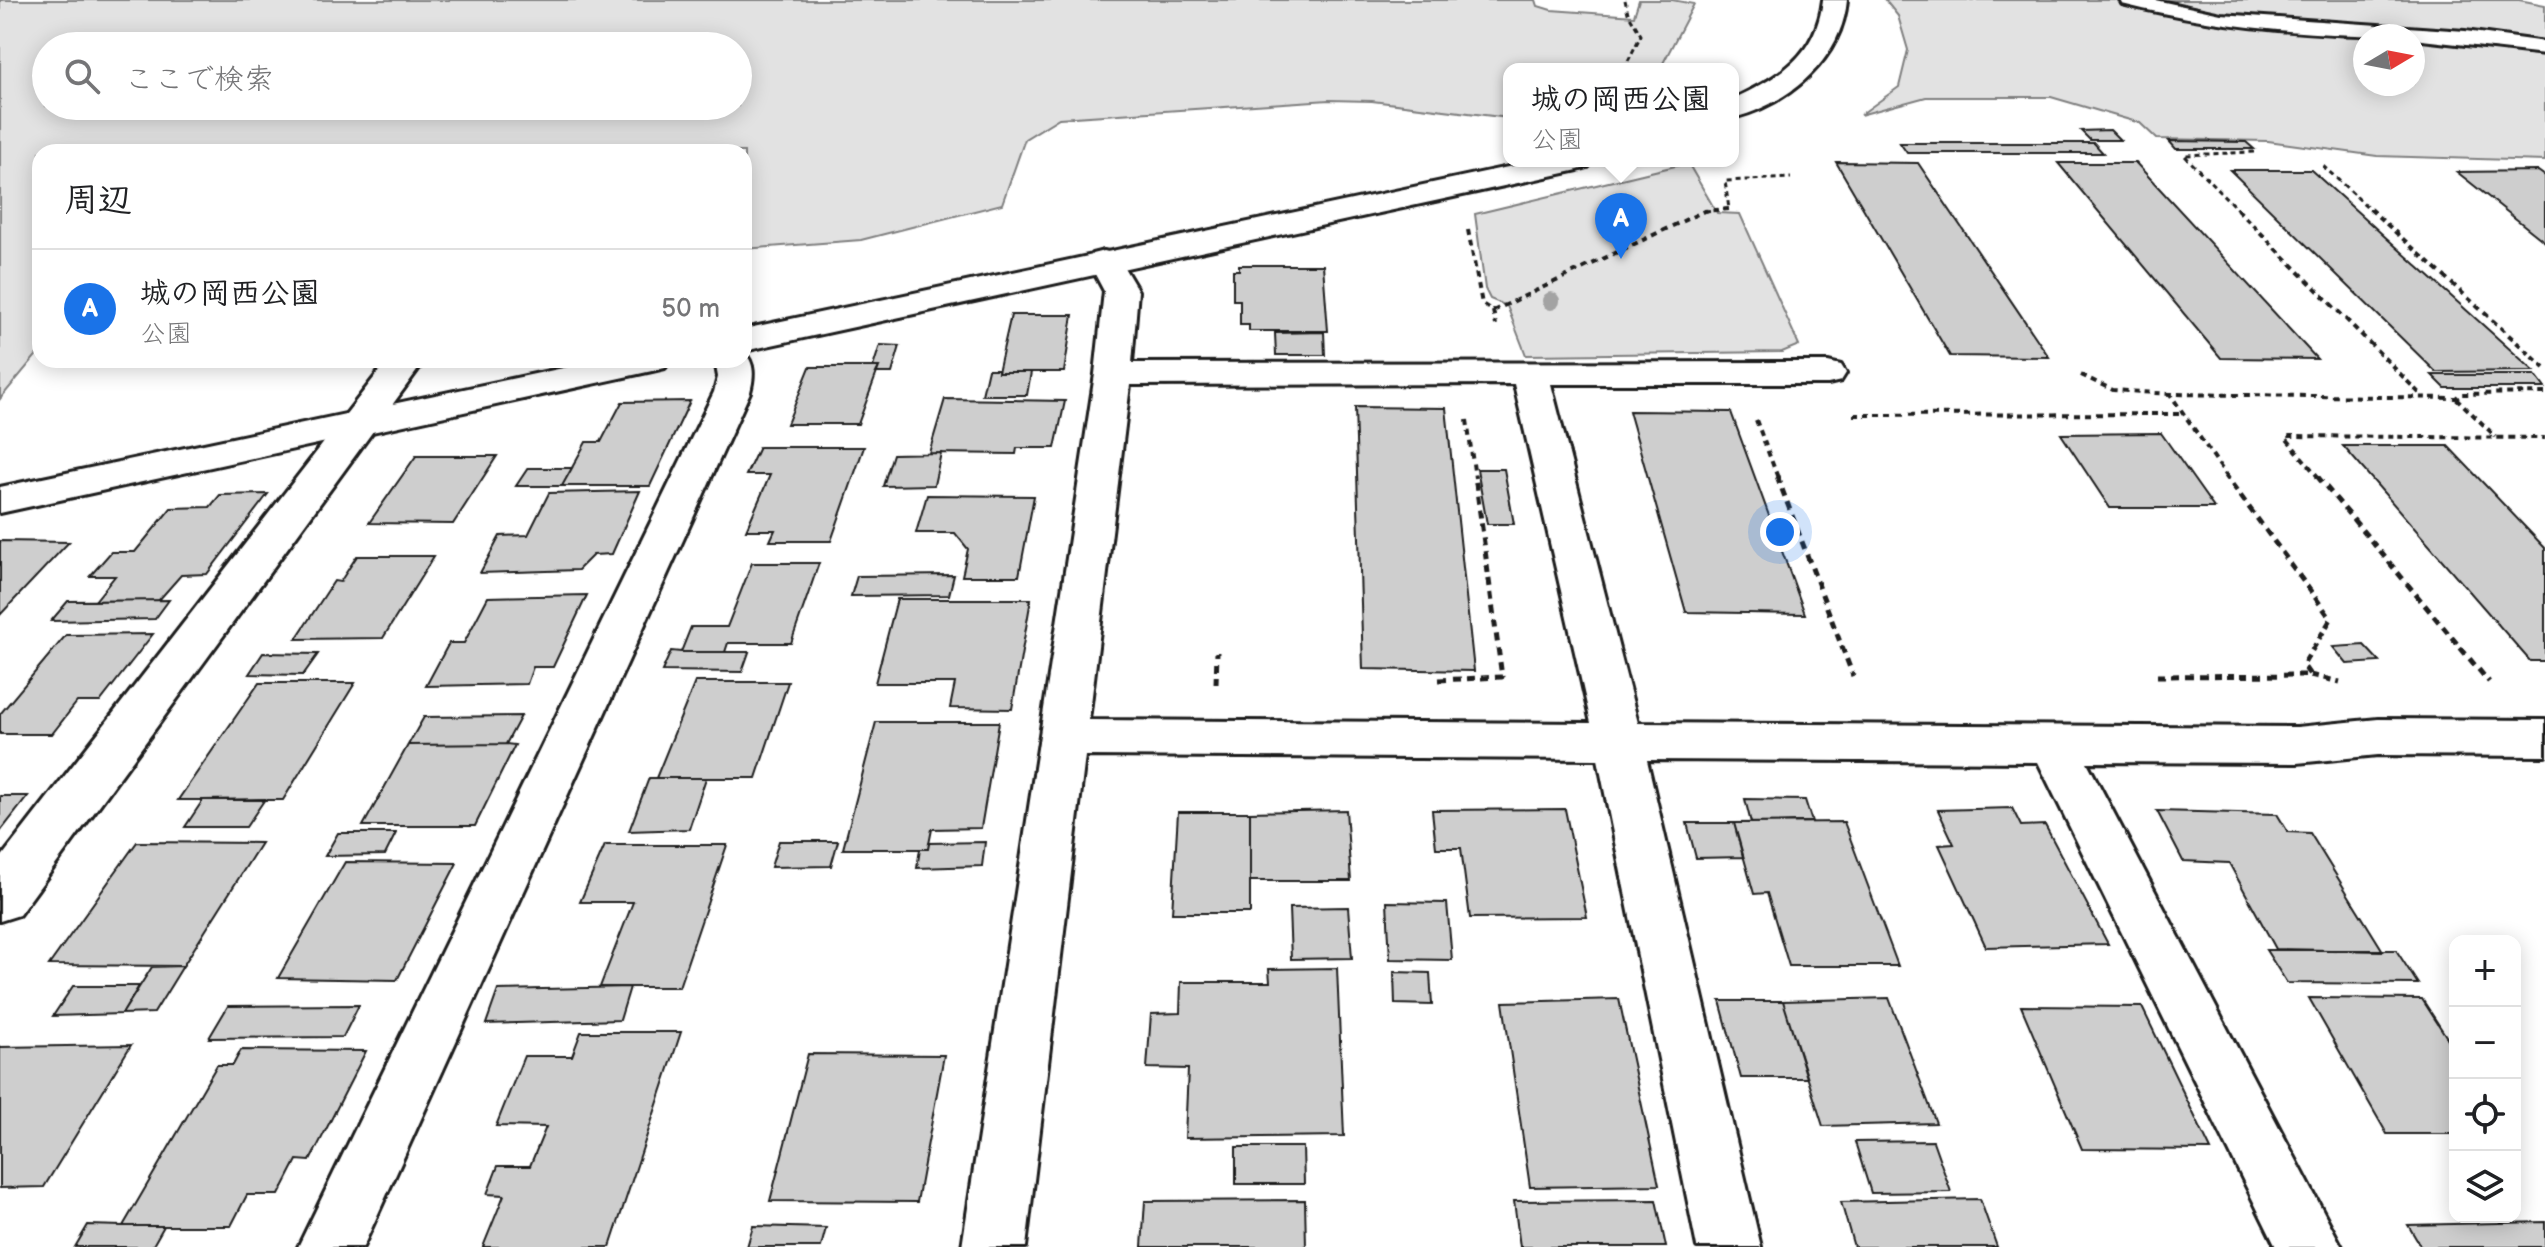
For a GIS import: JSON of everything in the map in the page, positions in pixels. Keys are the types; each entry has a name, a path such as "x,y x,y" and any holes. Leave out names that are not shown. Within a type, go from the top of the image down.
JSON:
{"street":[{"path":"1739,107 1783,85 1821,50 1834,19 1835,0"},
{"path":"752,338 1550,167"},
{"path":"994,1247 1113,374 1121,291 1104,261"},
{"path":"1113,374 1458,373 1514,356 1828,373"},
{"path":"1514,356 1619,743 1729,1247"},
{"path":"0,899 401,368"},
{"path":"0,500 615,368"},
{"path":"330,1247 732,392 736,377 734,368"},
{"path":"1064,738 2297,745 2378,737 2541,738"},
{"path":"2053,743 2310,1247"}],"lane":[{"path":"2129,0 2221,20 2465,37 2545,48"}],"path":[{"path":"1625,0 1628,13 1641,35 1627,63"},
{"path":"2254,152 2184,155 2424,397"},
{"path":"2323,166 2545,368"},
{"path":"1493,311 1704,211 1729,209 1725,181 1791,178"},
{"path":"1468,229 1482,304 1493,311 1514,356"},
{"path":"1425,681 1502,677 1464,394 1458,373"},
{"path":"2081,375 2113,390 2170,394 2456,398 2497,438"},
{"path":"2456,398 2460,394 2545,393"},
{"path":"2157,676 2310,675 2303,665 2331,619 2181,414 2170,394"},
{"path":"1849,415 2181,414"},
{"path":"1770,415 1754,415 1853,676"},
{"path":"2541,738 2286,438 2545,438"},
{"path":"1217,652 1216,687 1230,687"}],"shaded area":[{"path":"0,0 1536,0 1538,6 1551,10 1634,16 1639,0 1694,4 1663,63 1503,63 1503,117 1372,101 1329,100 1059,118 1025,139 1002,204 861,240 752,248 752,144 32,144 32,361 0,399"},
{"path":"1885,0 2519,0 2545,5 2545,161 2377,156 2268,141 2157,139 2140,123 2051,97 1926,97 1860,115 1899,87 1908,50 1898,16"},
{"path":"1671,167 1690,167 1717,213 1740,214 1799,345 1782,352 1526,355 1507,306 1490,299 1485,289 1475,214"}],"building":[{"path":"2110,130 2120,140 2090,140 2081,131"},
{"path":"2169,141 2246,142 2254,149 2176,149"},
{"path":"1900,143 2094,143 2103,153 1907,153"},
{"path":"1836,162 1918,163 2049,357 1950,356"},
{"path":"2058,163 2136,163 2317,359 2221,358"},
{"path":"2230,170 2311,170 2534,371 2436,372"},
{"path":"2538,171 2545,176 2545,242 2457,172"},
{"path":"1239,265 1323,265 1328,331 1249,331 1249,325 1240,325 1240,300 1233,300 1233,270 1239,270"},
{"path":"1011,315 1073,315 1064,372 998,372"},
{"path":"1324,332 1325,355 1276,355 1275,333"},
{"path":"880,345 900,346 892,373 876,373 879,367 873,367"},
{"path":"810,367 879,367 858,424 787,424"},
{"path":"988,369 1031,372 1027,395 982,395"},
{"path":"2432,375 2535,375 2545,388 2445,388"},
{"path":"945,399 1065,401 1055,448 1017,448 1016,454 929,453"},
{"path":"690,401 650,486 562,486 586,442 601,442 622,402"},
{"path":"1355,407 1446,408 1474,671 1363,669"},
{"path":"1629,411 1731,412 1805,614 1686,612"},
{"path":"2161,433 2214,508 2110,508 2061,434"},
{"path":"2343,446 2448,446 2545,548 2545,661 2530,661"},
{"path":"759,447 864,447 831,541 770,541 775,530 746,530 770,475 746,475"},
{"path":"941,453 934,485 883,486 893,454"},
{"path":"416,456 497,456 453,524 369,523"},
{"path":"528,468 572,468 562,486 516,486"},
{"path":"1477,469 1504,469 1514,524 1487,524"},
{"path":"640,491 612,554 593,555 578,570 480,573 500,536 528,535 549,493"},
{"path":"268,494 207,574 181,575 159,600 95,601 115,576 90,576 111,552 135,552 171,508 210,507 220,495"},
{"path":"927,495 1034,496 1019,576 962,576 968,549 955,533 916,533"},
{"path":"0,541 69,542 0,615"},
{"path":"357,556 434,556 383,638 296,639 334,581 340,582"},
{"path":"752,563 819,563 791,643 728,643 725,652 681,652 691,627 727,627"},
{"path":"954,575 949,595 851,596 857,576"},
{"path":"587,595 553,667 533,667 527,684 426,686 449,643 464,643 488,597"},
{"path":"897,599 1031,599 1012,709 950,708 955,683 875,683"},
{"path":"169,600 155,619 51,621 68,601"},
{"path":"153,634 100,702 77,702 52,734 0,734 0,714 66,635"},
{"path":"2364,645 2380,662 2347,664 2333,647"},
{"path":"671,651 749,652 742,672 662,671"},
{"path":"263,653 318,654 303,675 249,674"},
{"path":"695,682 788,682 756,778 656,778"},
{"path":"259,683 355,683 283,800 178,800"},
{"path":"521,716 506,744 408,745 424,717"},
{"path":"876,722 999,722 981,828 932,829 928,849 843,849"},
{"path":"408,745 515,745 475,826 363,826"},
{"path":"649,778 706,778 689,829 629,831"},
{"path":"0,796 28,796 0,832"},
{"path":"265,799 246,827 185,827 203,800"},
{"path":"1745,799 1805,800 1812,822 1751,823"},
{"path":"2012,808 2021,826 2045,825 2108,944 1986,947 1939,845 1954,844 1938,810"},
{"path":"1565,809 1587,917 1470,918 1461,848 1436,848 1432,810"},
{"path":"1346,810 1351,881 1250,881 1250,812"},
{"path":"2157,811 2277,814 2288,832 2310,833 2383,951 2276,949 2229,863 2183,861"},
{"path":"1178,812 1250,812 1250,913 1172,913"},
{"path":"1844,822 1898,966 1789,966 1767,893 1754,894 1734,823"},
{"path":"1687,823 1734,823 1743,857 1696,858"},
{"path":"338,833 396,833 385,855 325,856"},
{"path":"779,841 838,841 831,866 771,867"},
{"path":"137,842 261,843 183,966 49,965"},
{"path":"985,842 982,866 917,868 920,849 928,849 929,843"},
{"path":"605,845 727,845 679,987 600,987 633,902 580,902"},
{"path":"345,862 457,863 397,980 278,978"},
{"path":"1387,902 1447,903 1452,960 1390,959"},
{"path":"1348,907 1352,958 1291,959 1289,908"},
{"path":"2266,950 2396,950 2418,984 2287,983"},
{"path":"183,966 154,1013 122,1014 152,967"},
{"path":"1337,968 1344,1136 1185,1138 1188,1069 1147,1068 1151,1014 1180,1013 1181,982 1270,982 1269,969"},
{"path":"1394,972 1430,973 1432,1005 1395,1004"},
{"path":"73,986 139,986 122,1014 53,1016"},
{"path":"630,987 620,1020 486,1024 498,990"},
{"path":"1889,998 1936,1123 1823,1126 1783,1001"},
{"path":"2309,998 2422,999 2449,1041 2449,1134 2387,1134"},
{"path":"1619,999 1659,1185 1530,1187 1503,1002"},
{"path":"1720,1001 1783,1001 1807,1078 1741,1078"},
{"path":"359,1005 343,1037 209,1038 228,1006"},
{"path":"2021,1006 2142,1007 2211,1150 2082,1149"},
{"path":"581,1032 681,1032 610,1247 483,1247 504,1195 487,1194 498,1166 530,1166 546,1127 496,1126 524,1056 572,1056"},
{"path":"131,1045 44,1187 0,1188 0,1047"},
{"path":"241,1050 366,1051 310,1161 297,1160 279,1195 247,1195 231,1226 123,1226 217,1065 233,1065"},
{"path":"808,1054 944,1055 917,1202 770,1201"},
{"path":"1933,1141 1951,1192 1871,1193 1855,1142"},
{"path":"1236,1147 1303,1147 1304,1184 1236,1184"},
{"path":"1980,1199 1997,1247 1854,1247 1841,1202"},
{"path":"1305,1200 1306,1247 1142,1247 1145,1201"},
{"path":"1656,1200 1666,1247 1520,1247 1514,1201"},
{"path":"2545,1222 2545,1247 2421,1247 2408,1225 2521,1223"},
{"path":"88,1225 164,1226 152,1247 75,1247"},
{"path":"753,1226 826,1228 821,1247 747,1247"}],"place":[{"name":"城の岡西公園","path":"1621,259"}]}
